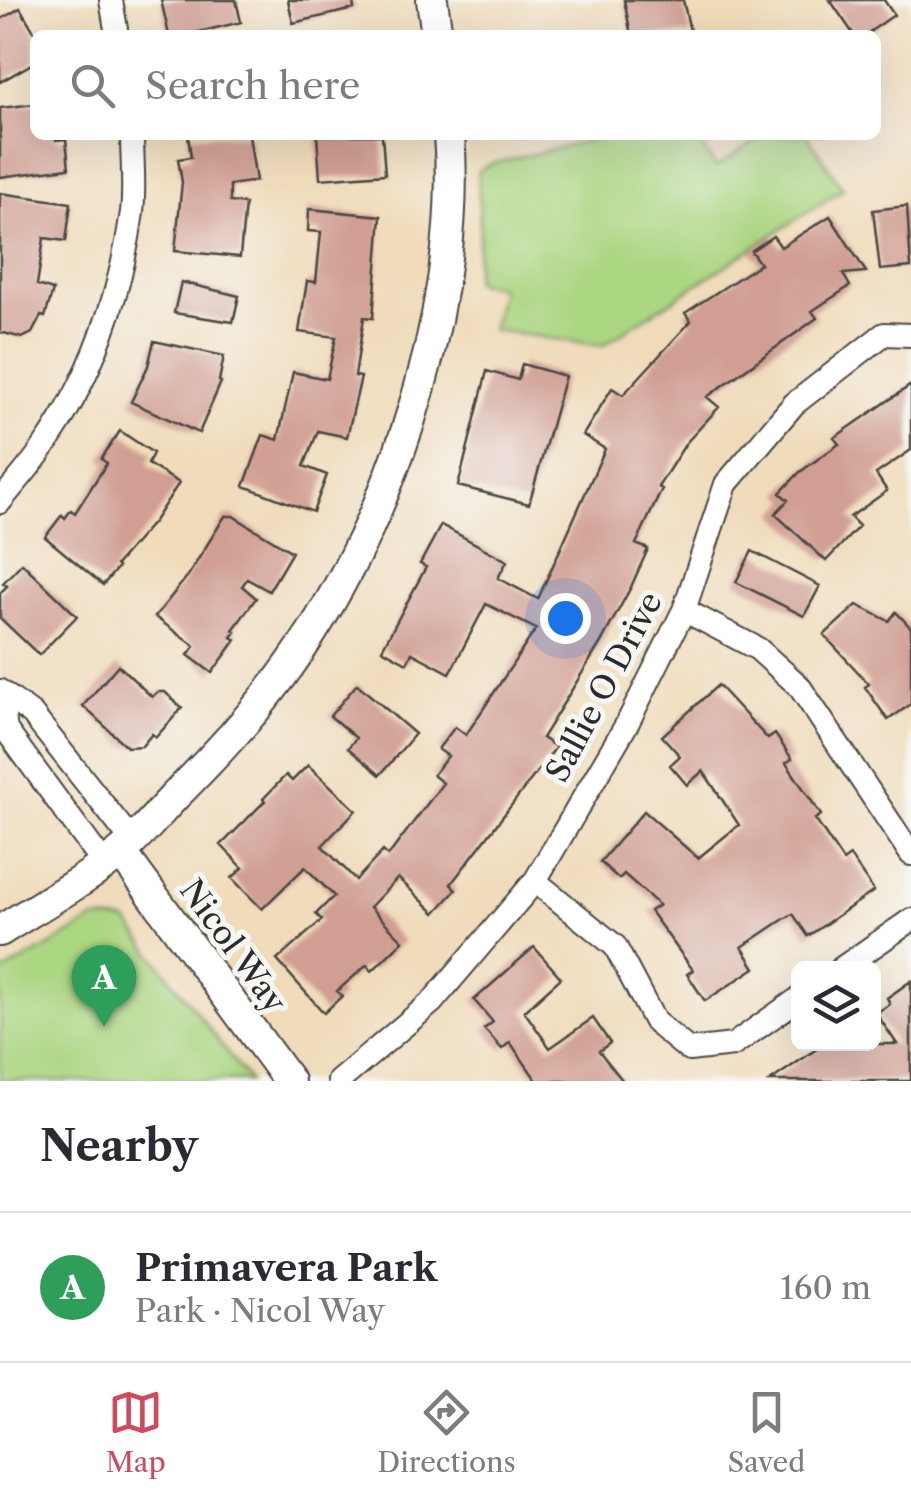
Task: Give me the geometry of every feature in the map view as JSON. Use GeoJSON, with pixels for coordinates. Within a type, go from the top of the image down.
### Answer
{"type":"FeatureCollection","features":[{"type":"Feature","properties":{"kind":"street"},"geometry":{"type":"LineString","coordinates":[[111,0],[116,30]]}},
{"type":"Feature","properties":{"kind":"street"},"geometry":{"type":"LineString","coordinates":[[432,0],[436,30]]}},
{"type":"Feature","properties":{"kind":"street"},"geometry":{"type":"LineString","coordinates":[[0,502],[43,448],[68,407],[107,318],[132,208],[132,140]]}},
{"type":"Feature","properties":{"kind":"street"},"geometry":{"type":"LineString","coordinates":[[0,931],[119,852],[195,776],[272,688],[321,614],[365,536],[428,359],[439,307],[449,210],[449,140]]}},
{"type":"Feature","properties":{"kind":"street","name":"Sallie O Drive"},"geometry":{"type":"LineString","coordinates":[[339,1081],[432,1002],[535,881],[628,722],[684,610],[726,484],[794,404],[884,334],[911,335]]}},
{"type":"Feature","properties":{"kind":"street"},"geometry":{"type":"LineString","coordinates":[[684,610],[758,649],[799,686],[911,854]]}},
{"type":"Feature","properties":{"kind":"street","name":"Nicol Way"},"geometry":{"type":"LineString","coordinates":[[119,852],[6,730],[0,691],[32,714],[119,852],[289,1081]]}},
{"type":"Feature","properties":{"kind":"street"},"geometry":{"type":"LineString","coordinates":[[535,881],[615,946],[655,1022],[689,1050],[732,1045],[791,1004]]}},
{"type":"Feature","properties":{"kind":"street"},"geometry":{"type":"LineString","coordinates":[[852,961],[911,920]]}},
{"type":"Feature","properties":{"kind":"green space"},"geometry":{"type":"Polygon","coordinates":[[[697,140],[716,167],[757,140],[810,140],[843,189],[602,346],[492,330],[501,287],[474,282],[480,232],[478,171],[490,164],[589,141],[697,140]]]}},
{"type":"Feature","properties":{"kind":"green space"},"geometry":{"type":"Polygon","coordinates":[[[96,919],[127,921],[249,1081],[0,1081],[0,974],[96,919]]]}},
{"type":"Feature","properties":{"kind":"building"},"geometry":{"type":"Polygon","coordinates":[[[161,0],[236,0],[241,22],[207,30],[168,30],[161,0]]]}},
{"type":"Feature","properties":{"kind":"building"},"geometry":{"type":"Polygon","coordinates":[[[288,0],[353,0],[354,9],[293,23],[288,0]]]}},
{"type":"Feature","properties":{"kind":"building"},"geometry":{"type":"Polygon","coordinates":[[[624,0],[683,0],[690,30],[630,30],[624,0]]]}},
{"type":"Feature","properties":{"kind":"building"},"geometry":{"type":"Polygon","coordinates":[[[830,0],[884,0],[894,15],[872,30],[851,30],[830,0]]]}},
{"type":"Feature","properties":{"kind":"building"},"geometry":{"type":"Polygon","coordinates":[[[20,8],[33,30],[30,30],[30,65],[0,82],[0,20],[20,8]]]}},
{"type":"Feature","properties":{"kind":"building"},"geometry":{"type":"Polygon","coordinates":[[[30,105],[30,140],[66,140],[69,168],[0,177],[0,108],[30,105]]]}},
{"type":"Feature","properties":{"kind":"building"},"geometry":{"type":"Polygon","coordinates":[[[189,140],[250,140],[256,181],[230,185],[230,202],[245,204],[240,257],[175,251],[182,182],[178,159],[191,157],[189,140]]]}},
{"type":"Feature","properties":{"kind":"building"},"geometry":{"type":"Polygon","coordinates":[[[317,140],[382,140],[385,174],[320,179],[317,140]]]}},
{"type":"Feature","properties":{"kind":"building"},"geometry":{"type":"Polygon","coordinates":[[[0,193],[71,203],[66,241],[44,238],[37,285],[53,290],[45,317],[41,316],[32,333],[22,338],[0,332],[0,193]]]}},
{"type":"Feature","properties":{"kind":"building"},"geometry":{"type":"Polygon","coordinates":[[[907,206],[911,267],[880,270],[873,210],[907,206]]]}},
{"type":"Feature","properties":{"kind":"building"},"geometry":{"type":"Polygon","coordinates":[[[309,209],[381,216],[373,318],[364,317],[355,376],[361,377],[347,437],[318,431],[304,466],[327,475],[313,512],[244,486],[263,435],[278,440],[293,372],[327,379],[336,337],[299,332],[307,281],[316,282],[321,232],[308,231],[309,209]]]}},
{"type":"Feature","properties":{"kind":"building"},"geometry":{"type":"Polygon","coordinates":[[[830,216],[866,272],[843,274],[850,286],[812,311],[817,318],[707,397],[719,407],[686,443],[658,487],[662,489],[636,544],[648,549],[631,587],[542,738],[556,747],[451,884],[456,890],[435,913],[398,878],[370,907],[403,941],[372,971],[367,965],[337,991],[342,996],[324,1013],[277,960],[322,920],[316,914],[334,896],[305,867],[262,909],[232,878],[243,868],[221,845],[286,775],[292,781],[308,765],[356,810],[322,846],[356,880],[383,851],[388,856],[443,783],[433,775],[448,756],[438,749],[455,727],[466,735],[536,629],[486,604],[450,673],[412,653],[407,663],[382,649],[426,567],[420,564],[441,525],[507,561],[498,578],[538,599],[605,449],[583,435],[612,388],[623,395],[691,321],[685,313],[760,264],[751,251],[773,236],[781,247],[830,216]]]}},
{"type":"Feature","properties":{"kind":"building"},"geometry":{"type":"Polygon","coordinates":[[[181,282],[239,296],[233,322],[174,313],[181,282]]]}},
{"type":"Feature","properties":{"kind":"building"},"geometry":{"type":"Polygon","coordinates":[[[154,341],[224,356],[221,382],[199,433],[131,402],[148,366],[154,341]]]}},
{"type":"Feature","properties":{"kind":"building"},"geometry":{"type":"Polygon","coordinates":[[[522,364],[565,376],[529,504],[458,486],[487,371],[518,380],[522,364]]]}},
{"type":"Feature","properties":{"kind":"building"},"geometry":{"type":"Polygon","coordinates":[[[911,385],[911,450],[876,474],[887,491],[850,517],[859,526],[826,561],[775,514],[788,500],[780,493],[800,472],[839,444],[834,438],[911,385]]]}},
{"type":"Feature","properties":{"kind":"building"},"geometry":{"type":"Polygon","coordinates":[[[120,431],[153,453],[148,464],[179,483],[103,585],[45,537],[62,515],[65,518],[71,510],[75,513],[107,463],[101,459],[120,431]]]}},
{"type":"Feature","properties":{"kind":"building"},"geometry":{"type":"Polygon","coordinates":[[[225,516],[233,516],[292,552],[269,591],[247,579],[242,586],[256,598],[233,630],[236,640],[212,673],[188,655],[195,646],[155,617],[189,574],[225,516]]]}},
{"type":"Feature","properties":{"kind":"building"},"geometry":{"type":"Polygon","coordinates":[[[752,551],[820,586],[804,616],[736,582],[752,551]]]}},
{"type":"Feature","properties":{"kind":"building"},"geometry":{"type":"Polygon","coordinates":[[[22,563],[77,616],[39,655],[0,618],[0,593],[7,586],[3,583],[22,563]]]}},
{"type":"Feature","properties":{"kind":"building"},"geometry":{"type":"Polygon","coordinates":[[[857,605],[889,621],[896,612],[911,628],[911,704],[888,720],[865,687],[869,684],[824,635],[857,605]]]}},
{"type":"Feature","properties":{"kind":"building"},"geometry":{"type":"Polygon","coordinates":[[[118,665],[152,697],[165,692],[182,708],[156,737],[152,734],[142,746],[127,747],[83,706],[118,665]]]}},
{"type":"Feature","properties":{"kind":"building"},"geometry":{"type":"Polygon","coordinates":[[[357,684],[415,734],[380,775],[348,748],[356,738],[330,716],[357,684]]]}},
{"type":"Feature","properties":{"kind":"building"},"geometry":{"type":"Polygon","coordinates":[[[718,685],[768,739],[775,734],[792,759],[786,763],[821,815],[815,819],[843,861],[850,856],[874,891],[808,936],[793,914],[784,919],[742,947],[755,968],[705,1001],[687,974],[693,970],[650,911],[659,905],[624,874],[619,879],[600,862],[644,811],[698,858],[739,825],[703,771],[687,785],[670,765],[680,756],[662,736],[718,685]]]}},
{"type":"Feature","properties":{"kind":"building"},"geometry":{"type":"Polygon","coordinates":[[[534,947],[561,978],[524,1011],[550,1048],[593,1018],[610,1043],[599,1051],[623,1081],[537,1081],[510,1042],[502,1049],[484,1029],[493,1022],[474,1000],[534,947]]]}},
{"type":"Feature","properties":{"kind":"building"},"geometry":{"type":"Polygon","coordinates":[[[911,981],[911,1081],[770,1081],[814,1051],[881,1051],[881,1044],[897,1044],[881,1020],[881,1010],[890,1004],[887,998],[911,981]]]}},
{"type":"Feature","properties":{"kind":"place","name":"Primavera Park"},"geometry":{"type":"Point","coordinates":[104,1027]}}]}
